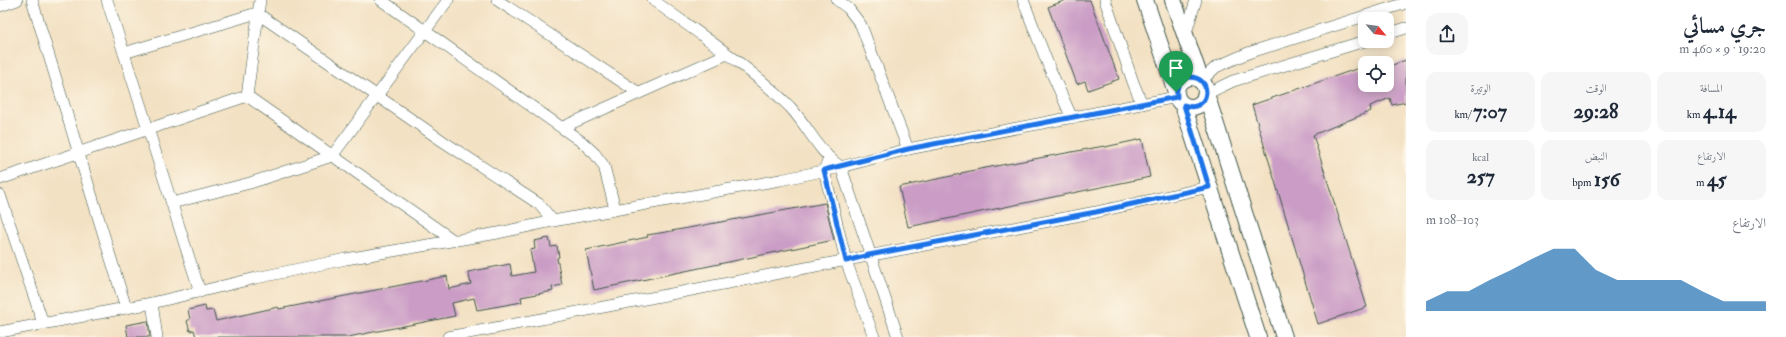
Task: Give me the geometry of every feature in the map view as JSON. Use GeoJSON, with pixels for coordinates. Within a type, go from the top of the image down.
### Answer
{"type":"FeatureCollection","features":[{"type":"Feature","properties":{"kind":"main road"},"geometry":{"type":"LineString","coordinates":[[1145,0],[1229,243],[1258,337]]}},
{"type":"Feature","properties":{"kind":"main road"},"geometry":{"type":"LineString","coordinates":[[1172,0],[1204,87],[1284,337]]}},
{"type":"Feature","properties":{"kind":"main road"},"geometry":{"type":"LineString","coordinates":[[1192,77],[1204,87],[1204,98],[1198,105],[1188,106],[1179,98],[1177,87],[1182,80],[1192,77]]}},
{"type":"Feature","properties":{"kind":"street"},"geometry":{"type":"LineString","coordinates":[[0,6],[17,0]]}},
{"type":"Feature","properties":{"kind":"street"},"geometry":{"type":"LineString","coordinates":[[32,0],[126,308]]}},
{"type":"Feature","properties":{"kind":"street"},"geometry":{"type":"LineString","coordinates":[[107,0],[200,292]]}},
{"type":"Feature","properties":{"kind":"street"},"geometry":{"type":"LineString","coordinates":[[247,96],[257,13],[260,0]]}},
{"type":"Feature","properties":{"kind":"street"},"geometry":{"type":"LineString","coordinates":[[381,0],[563,127],[582,142],[595,154],[604,166],[615,209]]}},
{"type":"Feature","properties":{"kind":"street"},"geometry":{"type":"LineString","coordinates":[[172,203],[250,183],[332,156],[448,0]]}},
{"type":"Feature","properties":{"kind":"street"},"geometry":{"type":"LineString","coordinates":[[496,0],[639,93]]}},
{"type":"Feature","properties":{"kind":"street"},"geometry":{"type":"LineString","coordinates":[[653,0],[727,54],[790,108],[828,159],[841,167],[869,255],[898,337]]}},
{"type":"Feature","properties":{"kind":"street"},"geometry":{"type":"LineString","coordinates":[[837,0],[848,8],[861,25],[908,149]]}},
{"type":"Feature","properties":{"kind":"street"},"geometry":{"type":"LineString","coordinates":[[1024,0],[1049,67],[1072,118]]}},
{"type":"Feature","properties":{"kind":"street"},"geometry":{"type":"LineString","coordinates":[[1105,0],[1142,104]]}},
{"type":"Feature","properties":{"kind":"street"},"geometry":{"type":"LineString","coordinates":[[1185,36],[1196,0]]}},
{"type":"Feature","properties":{"kind":"street"},"geometry":{"type":"LineString","coordinates":[[1204,87],[1216,67],[1248,53],[1406,3]]}},
{"type":"Feature","properties":{"kind":"street"},"geometry":{"type":"LineString","coordinates":[[124,53],[257,13]]}},
{"type":"Feature","properties":{"kind":"street"},"geometry":{"type":"LineString","coordinates":[[257,13],[444,142],[539,204],[553,220]]}},
{"type":"Feature","properties":{"kind":"street"},"geometry":{"type":"LineString","coordinates":[[1394,32],[1406,28]]}},
{"type":"Feature","properties":{"kind":"street"},"geometry":{"type":"LineString","coordinates":[[1204,87],[1233,81],[1358,43]]}},
{"type":"Feature","properties":{"kind":"street"},"geometry":{"type":"LineString","coordinates":[[563,127],[727,54]]}},
{"type":"Feature","properties":{"kind":"street"},"geometry":{"type":"LineString","coordinates":[[0,179],[247,96]]}},
{"type":"Feature","properties":{"kind":"street"},"geometry":{"type":"LineString","coordinates":[[247,96],[452,240]]}},
{"type":"Feature","properties":{"kind":"street"},"geometry":{"type":"LineString","coordinates":[[0,332],[152,303],[331,262],[498,233],[553,220],[841,167],[908,149],[1179,98]]}},
{"type":"Feature","properties":{"kind":"street"},"geometry":{"type":"LineString","coordinates":[[828,159],[824,170],[846,261],[874,337]]}},
{"type":"Feature","properties":{"kind":"street"},"geometry":{"type":"LineString","coordinates":[[448,337],[1096,212],[1209,187]]}},
{"type":"Feature","properties":{"kind":"street"},"geometry":{"type":"LineString","coordinates":[[0,196],[43,323]]}},
{"type":"Feature","properties":{"kind":"street"},"geometry":{"type":"LineString","coordinates":[[152,303],[157,337]]}},
{"type":"Feature","properties":{"kind":"building"},"geometry":{"type":"Polygon","coordinates":[[[1066,0],[1090,0],[1119,79],[1088,90],[1085,81],[1077,84],[1048,7],[1066,0]]]}},
{"type":"Feature","properties":{"kind":"building"},"geometry":{"type":"Polygon","coordinates":[[[1406,60],[1406,102],[1392,105],[1390,98],[1370,106],[1371,111],[1313,135],[1367,307],[1318,324],[1252,105],[1358,68],[1358,92],[1394,92],[1394,64],[1406,60]]]}},
{"type":"Feature","properties":{"kind":"building"},"geometry":{"type":"Polygon","coordinates":[[[1142,139],[1150,177],[908,227],[899,187],[980,169],[1142,139]]]}},
{"type":"Feature","properties":{"kind":"building"},"geometry":{"type":"Polygon","coordinates":[[[825,203],[834,240],[594,290],[586,250],[648,237],[647,235],[825,203]]]}},
{"type":"Feature","properties":{"kind":"building"},"geometry":{"type":"Polygon","coordinates":[[[549,238],[551,247],[557,246],[559,257],[557,258],[562,285],[552,287],[553,291],[521,297],[522,302],[477,310],[474,298],[452,303],[455,316],[348,337],[196,337],[194,330],[190,331],[187,321],[190,319],[188,310],[205,306],[206,311],[213,310],[216,321],[278,307],[279,309],[447,276],[449,289],[471,284],[468,272],[510,264],[512,276],[534,272],[530,250],[535,249],[534,241],[549,238]]]}},
{"type":"Feature","properties":{"kind":"building"},"geometry":{"type":"Polygon","coordinates":[[[148,321],[150,337],[128,337],[126,325],[148,321]]]}},
{"type":"Feature","properties":{"kind":"route"},"geometry":{"type":"LineString","coordinates":[[1187,77],[1201,80],[1206,89],[1206,94],[1202,102],[1198,105],[1193,107],[1184,105],[1209,187],[1096,212],[869,255],[846,261],[824,170],[841,167],[908,149],[1177,97],[1176,92],[1179,83],[1187,77]]}}]}
